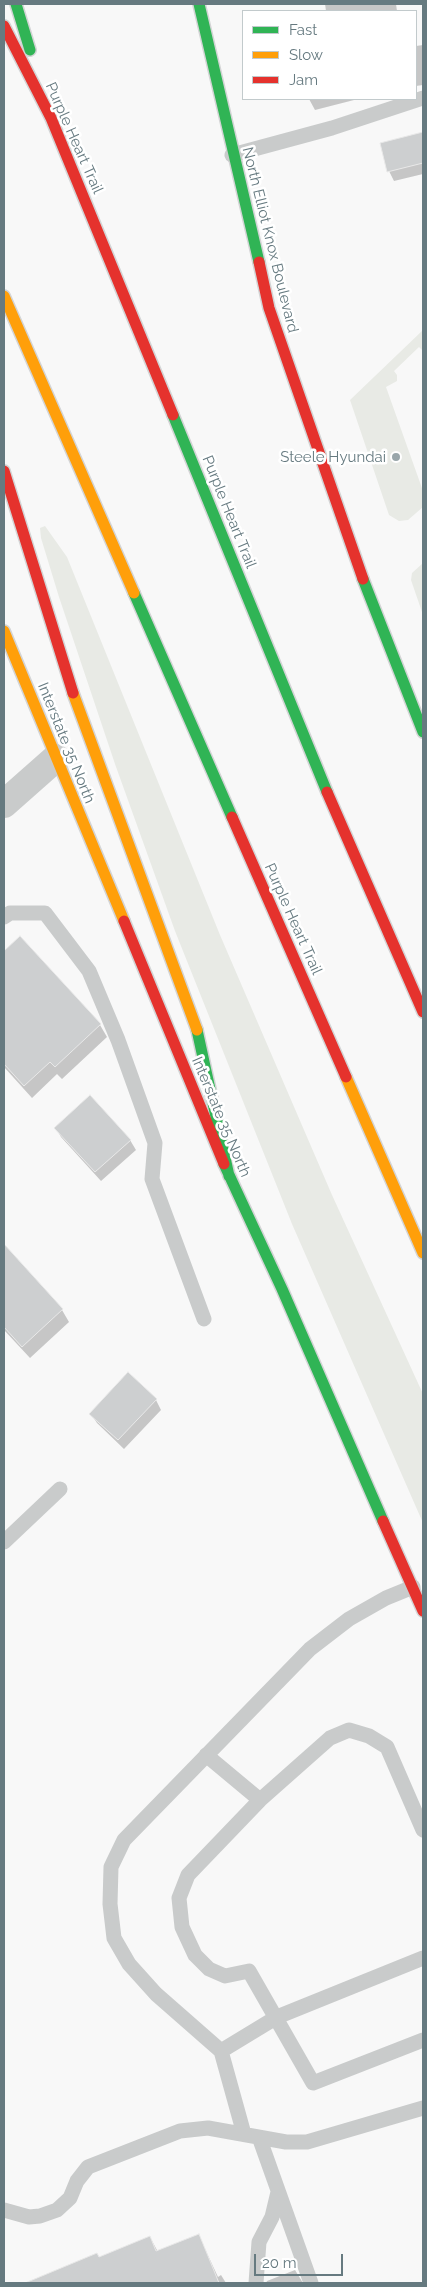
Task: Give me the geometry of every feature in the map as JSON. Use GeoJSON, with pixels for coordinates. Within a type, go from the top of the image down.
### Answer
{"type":"FeatureCollection","features":[{"type":"Feature","properties":{"kind":"main road"},"geometry":{"type":"LineString","coordinates":[[16,4],[51,118]]}},
{"type":"Feature","properties":{"kind":"main road","name":"North Elliot Knox Boulevard"},"geometry":{"type":"LineString","coordinates":[[199,4],[232,155],[269,308],[353,554],[423,732]]}},
{"type":"Feature","properties":{"kind":"main road","name":"Purple Heart Trail"},"geometry":{"type":"LineString","coordinates":[[4,26],[51,118],[324,785],[423,1012]]}},
{"type":"Feature","properties":{"kind":"main road","name":"Purple Heart Trail"},"geometry":{"type":"LineString","coordinates":[[4,296],[423,1253]]}},
{"type":"Feature","properties":{"kind":"main road"},"geometry":{"type":"LineString","coordinates":[[4,471],[70,684],[199,1036],[229,1176]]}},
{"type":"Feature","properties":{"kind":"main road","name":"Interstate 35 North"},"geometry":{"type":"LineString","coordinates":[[4,631],[229,1176],[282,1289],[423,1611]]}},
{"type":"Feature","properties":{"kind":"main road"},"geometry":{"type":"LineString","coordinates":[[324,785],[396,921]]}},
{"type":"Feature","properties":{"kind":"street"},"geometry":{"type":"LineString","coordinates":[[4,804],[56,758]]}},
{"type":"Feature","properties":{"kind":"lane"},"geometry":{"type":"LineString","coordinates":[[232,155],[332,128],[417,100]]}},
{"type":"Feature","properties":{"kind":"lane"},"geometry":{"type":"LineString","coordinates":[[4,917],[10,912],[45,913],[89,971],[118,1040],[155,1143],[152,1179],[204,1319]]}},
{"type":"Feature","properties":{"kind":"lane"},"geometry":{"type":"LineString","coordinates":[[4,1542],[60,1489]]}},
{"type":"Feature","properties":{"kind":"lane"},"geometry":{"type":"LineString","coordinates":[[244,2134],[221,2051],[156,1994],[129,1964],[114,1938],[110,1904],[112,1867],[124,1840],[310,1649],[349,1619],[386,1598],[413,1587]]}},
{"type":"Feature","properties":{"kind":"lane"},"geometry":{"type":"LineString","coordinates":[[423,1830],[387,1747],[369,1736],[349,1730],[330,1738],[260,1800],[188,1875],[179,1898],[182,1927],[195,1954],[208,1969],[225,1976],[249,1971],[313,2083],[423,2040]]}},
{"type":"Feature","properties":{"kind":"lane"},"geometry":{"type":"LineString","coordinates":[[206,1755],[260,1800]]}},
{"type":"Feature","properties":{"kind":"lane"},"geometry":{"type":"LineString","coordinates":[[221,2051],[276,2017],[423,1958]]}},
{"type":"Feature","properties":{"kind":"lane"},"geometry":{"type":"LineString","coordinates":[[4,2210],[29,2217],[40,2216],[57,2210],[70,2198],[76,2181],[88,2167],[180,2131],[208,2128],[286,2142],[317,2141],[423,2108]]}},
{"type":"Feature","properties":{"kind":"lane"},"geometry":{"type":"LineString","coordinates":[[259,2137],[310,2283]]}},
{"type":"Feature","properties":{"kind":"lane"},"geometry":{"type":"LineString","coordinates":[[256,2283],[259,2242],[272,2217],[278,2192]]}},
{"type":"Feature","properties":{"kind":"shaded area"},"geometry":{"type":"Polygon","coordinates":[[[423,330],[423,351],[419,347],[394,371],[397,375],[397,381],[386,387],[423,491],[423,507],[408,520],[399,521],[389,515],[350,400],[423,330]]]}},
{"type":"Feature","properties":{"kind":"shaded area"},"geometry":{"type":"Polygon","coordinates":[[[45,526],[67,557],[220,935],[332,1195],[423,1394],[423,1523],[292,1224],[175,931],[115,764],[59,597],[41,538],[40,528],[45,526]]]}},
{"type":"Feature","properties":{"kind":"shaded area"},"geometry":{"type":"Polygon","coordinates":[[[423,563],[423,615],[411,580],[412,573],[423,563]]]}},
{"type":"Feature","properties":{"kind":"building"},"geometry":{"type":"Polygon","coordinates":[[[423,132],[423,163],[387,172],[380,143],[423,132]]]}},
{"type":"Feature","properties":{"kind":"building"},"geometry":{"type":"Polygon","coordinates":[[[20,936],[101,1024],[55,1067],[50,1062],[24,1086],[4,1064],[4,951],[20,936]]]}},
{"type":"Feature","properties":{"kind":"building"},"geometry":{"type":"Polygon","coordinates":[[[90,1095],[131,1140],[95,1172],[54,1128],[90,1095]]]}},
{"type":"Feature","properties":{"kind":"building"},"geometry":{"type":"Polygon","coordinates":[[[4,1244],[63,1309],[22,1347],[4,1327],[4,1244]]]}},
{"type":"Feature","properties":{"kind":"building"},"geometry":{"type":"Polygon","coordinates":[[[128,1372],[157,1399],[118,1440],[89,1414],[128,1372]]]}},
{"type":"Feature","properties":{"kind":"building"},"geometry":{"type":"Polygon","coordinates":[[[199,2234],[219,2283],[25,2283],[97,2253],[99,2257],[150,2236],[156,2251],[199,2234]]]}},
{"type":"Feature","properties":{"kind":"traffic: fast"},"geometry":{"type":"LineString","coordinates":[[16,4],[30,50]]}},
{"type":"Feature","properties":{"kind":"traffic: fast"},"geometry":{"type":"LineString","coordinates":[[199,4],[259,262]]}},
{"type":"Feature","properties":{"kind":"traffic: fast"},"geometry":{"type":"LineString","coordinates":[[173,415],[327,792]]}},
{"type":"Feature","properties":{"kind":"traffic: fast"},"geometry":{"type":"LineString","coordinates":[[363,579],[423,732]]}},
{"type":"Feature","properties":{"kind":"traffic: fast"},"geometry":{"type":"LineString","coordinates":[[134,593],[232,817]]}},
{"type":"Feature","properties":{"kind":"traffic: fast"},"geometry":{"type":"LineString","coordinates":[[197,1030],[229,1176]]}},
{"type":"Feature","properties":{"kind":"traffic: fast"},"geometry":{"type":"LineString","coordinates":[[224,1164],[282,1289],[383,1521]]}},
{"type":"Feature","properties":{"kind":"traffic: slow"},"geometry":{"type":"LineString","coordinates":[[4,296],[134,593]]}},
{"type":"Feature","properties":{"kind":"traffic: slow"},"geometry":{"type":"LineString","coordinates":[[4,631],[124,921]]}},
{"type":"Feature","properties":{"kind":"traffic: slow"},"geometry":{"type":"LineString","coordinates":[[73,693],[197,1030]]}},
{"type":"Feature","properties":{"kind":"traffic: slow"},"geometry":{"type":"LineString","coordinates":[[346,1077],[423,1253]]}},
{"type":"Feature","properties":{"kind":"traffic: jam"},"geometry":{"type":"LineString","coordinates":[[4,26],[51,118],[173,415]]}},
{"type":"Feature","properties":{"kind":"traffic: jam"},"geometry":{"type":"LineString","coordinates":[[259,262],[269,308],[363,579]]}},
{"type":"Feature","properties":{"kind":"traffic: jam"},"geometry":{"type":"LineString","coordinates":[[4,471],[73,693]]}},
{"type":"Feature","properties":{"kind":"traffic: jam"},"geometry":{"type":"LineString","coordinates":[[327,792],[423,1012]]}},
{"type":"Feature","properties":{"kind":"traffic: jam"},"geometry":{"type":"LineString","coordinates":[[232,817],[346,1077]]}},
{"type":"Feature","properties":{"kind":"traffic: jam"},"geometry":{"type":"LineString","coordinates":[[124,921],[224,1164]]}},
{"type":"Feature","properties":{"kind":"traffic: jam"},"geometry":{"type":"LineString","coordinates":[[383,1521],[423,1611]]}},
{"type":"Feature","properties":{"kind":"place","name":"Steele Hyundai"},"geometry":{"type":"Point","coordinates":[396,457]}}]}
